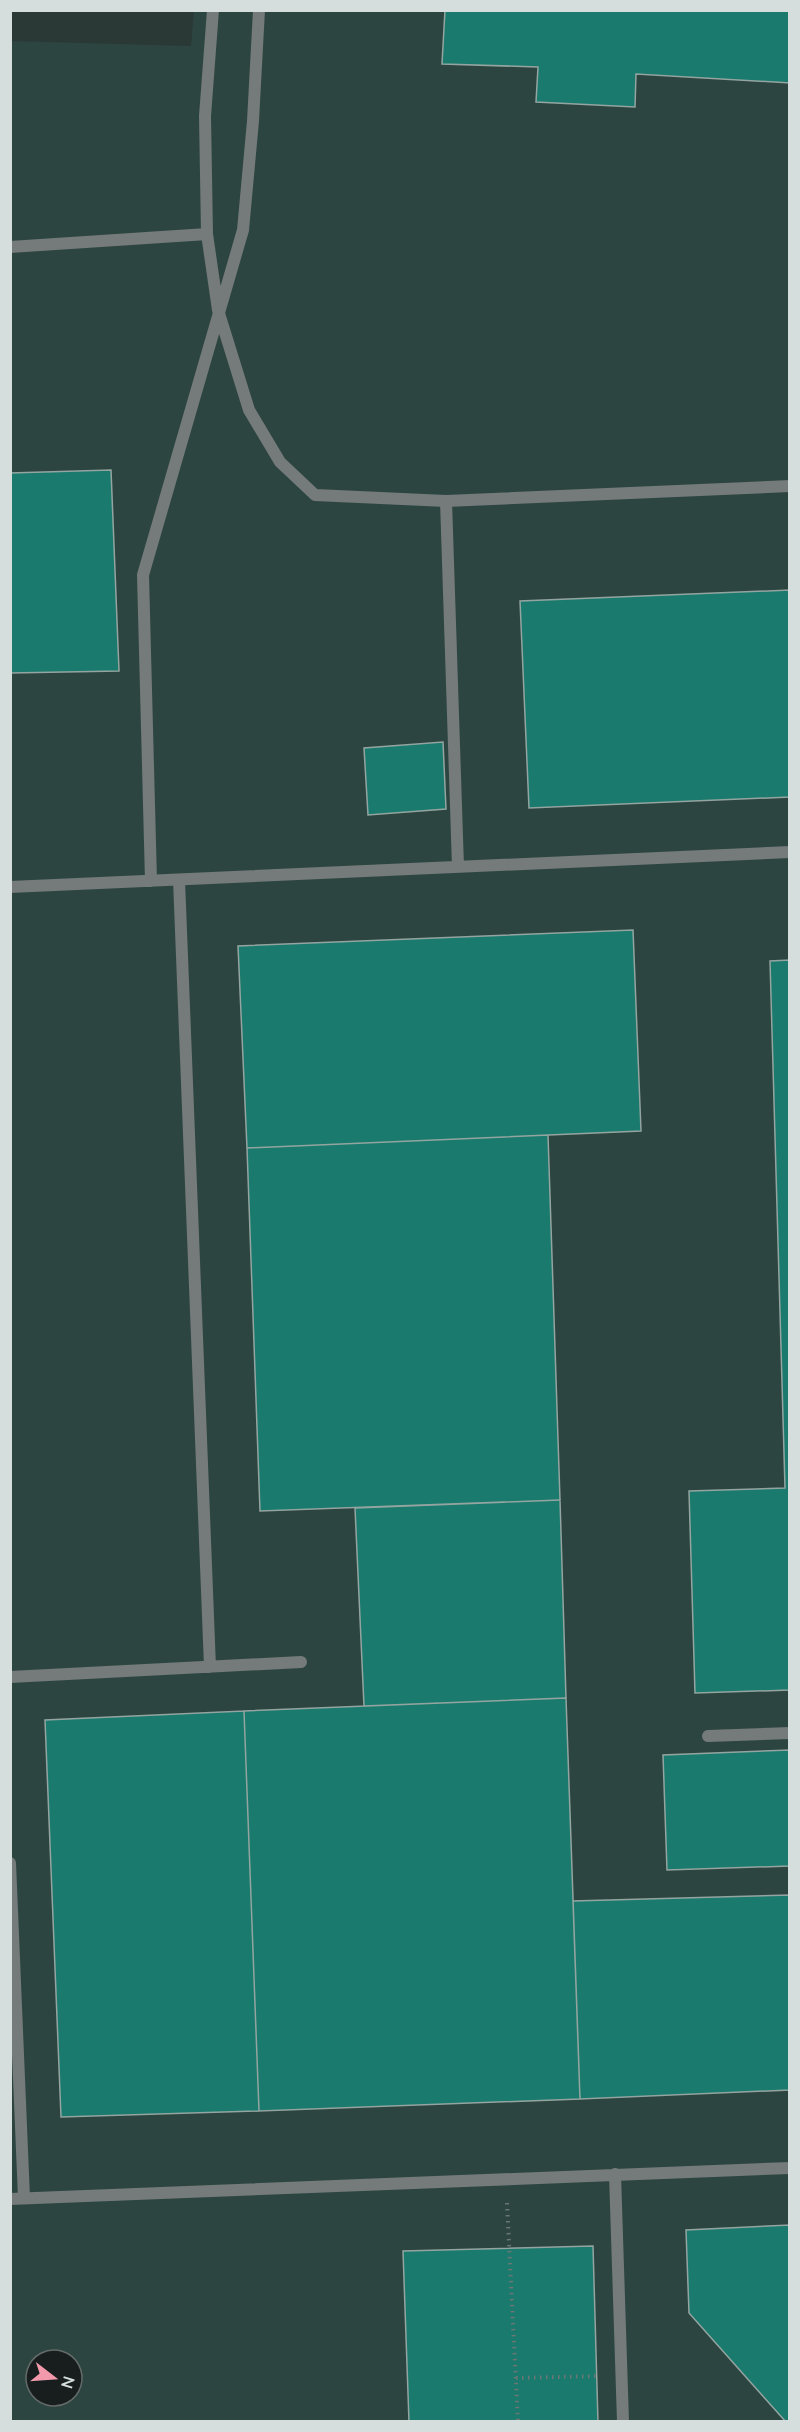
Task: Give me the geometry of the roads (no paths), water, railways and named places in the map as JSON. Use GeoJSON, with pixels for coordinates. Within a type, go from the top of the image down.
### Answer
{"type":"FeatureCollection","features":[{"type":"Feature","properties":{"kind":"lane"},"geometry":{"type":"LineString","coordinates":[[213,10],[205,116],[207,234],[218,310],[249,410],[280,462],[315,495],[446,501],[789,486]]}},
{"type":"Feature","properties":{"kind":"lane"},"geometry":{"type":"LineString","coordinates":[[151,881],[143,575],[243,230],[253,122],[259,10]]}},
{"type":"Feature","properties":{"kind":"lane"},"geometry":{"type":"LineString","coordinates":[[10,247],[207,234]]}},
{"type":"Feature","properties":{"kind":"lane"},"geometry":{"type":"LineString","coordinates":[[446,501],[458,867]]}},
{"type":"Feature","properties":{"kind":"lane"},"geometry":{"type":"LineString","coordinates":[[10,887],[789,852]]}},
{"type":"Feature","properties":{"kind":"lane"},"geometry":{"type":"LineString","coordinates":[[179,880],[210,1667]]}},
{"type":"Feature","properties":{"kind":"lane"},"geometry":{"type":"LineString","coordinates":[[10,1677],[301,1662]]}},
{"type":"Feature","properties":{"kind":"lane"},"geometry":{"type":"LineString","coordinates":[[708,1736],[789,1733]]}},
{"type":"Feature","properties":{"kind":"lane"},"geometry":{"type":"LineString","coordinates":[[10,1863],[24,2198]]}},
{"type":"Feature","properties":{"kind":"lane"},"geometry":{"type":"LineString","coordinates":[[10,2199],[789,2168]]}},
{"type":"Feature","properties":{"kind":"lane"},"geometry":{"type":"LineString","coordinates":[[615,2174],[623,2421]]}}]}
